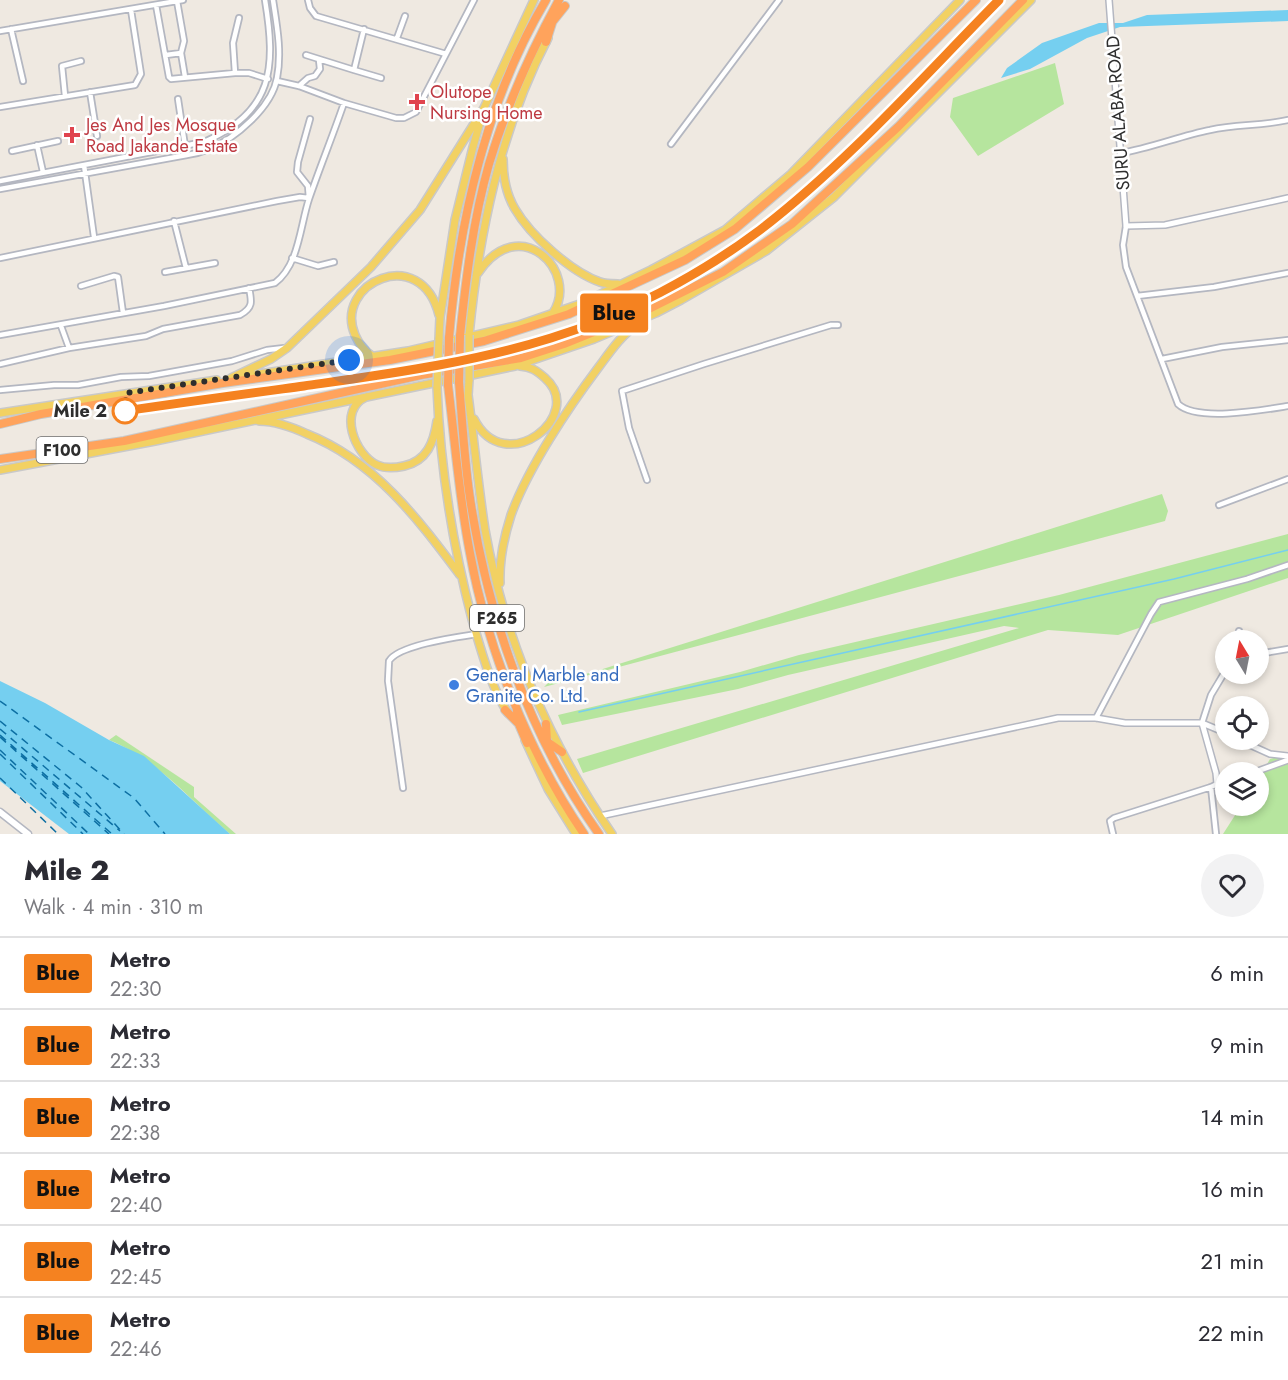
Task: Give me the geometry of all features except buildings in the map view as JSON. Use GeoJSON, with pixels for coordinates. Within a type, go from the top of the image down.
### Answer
{"type":"FeatureCollection","features":[{"type":"Feature","properties":{"kind":"highway","name":"F265"},"geometry":{"type":"LineString","coordinates":[[546,0],[515,62],[489,126],[476,167],[457,267],[449,338],[448,385],[461,503],[470,555],[489,632],[500,666],[531,742],[584,834]]}},
{"type":"Feature","properties":{"kind":"highway","name":"F100"},"geometry":{"type":"LineString","coordinates":[[0,424],[41,414],[189,389],[390,360],[484,341],[569,314],[685,260],[735,229],[808,167],[976,0]]}},
{"type":"Feature","properties":{"kind":"highway","name":"F100"},"geometry":{"type":"LineString","coordinates":[[0,459],[124,441],[421,375],[521,358],[582,337],[643,312],[723,272],[792,224],[898,127],[1023,0]]}},
{"type":"Feature","properties":{"kind":"highway","name":"F265"},"geometry":{"type":"LineString","coordinates":[[542,735],[513,670],[491,598],[477,539],[468,490],[459,382],[460,336],[468,269],[489,165],[511,100],[563,2]]}},
{"type":"Feature","properties":{"kind":"highway"},"geometry":{"type":"LineString","coordinates":[[542,40],[563,2]]}},
{"type":"Feature","properties":{"kind":"highway"},"geometry":{"type":"LineString","coordinates":[[516,704],[518,722]]}},
{"type":"Feature","properties":{"kind":"highway"},"geometry":{"type":"LineString","coordinates":[[505,710],[518,722],[531,742],[542,735],[546,724]]}},
{"type":"Feature","properties":{"kind":"highway"},"geometry":{"type":"LineString","coordinates":[[542,735],[562,753]]}},
{"type":"Feature","properties":{"kind":"highway"},"geometry":{"type":"LineString","coordinates":[[542,735],[551,755],[599,834]]}},
{"type":"Feature","properties":{"kind":"main road"},"geometry":{"type":"LineString","coordinates":[[231,378],[260,365],[286,348],[371,267],[420,210],[484,108],[534,0]]}},
{"type":"Feature","properties":{"kind":"main road"},"geometry":{"type":"LineString","coordinates":[[0,413],[408,351],[519,325],[580,304],[651,270],[725,230],[791,174],[960,0]]}},
{"type":"Feature","properties":{"kind":"main road"},"geometry":{"type":"LineString","coordinates":[[502,597],[500,569],[504,543],[512,514],[529,476],[566,415],[622,337],[656,313],[766,251],[834,197],[1031,0]]}},
{"type":"Feature","properties":{"kind":"main road"},"geometry":{"type":"LineString","coordinates":[[542,40],[503,148],[490,203],[469,335],[471,413],[486,531],[522,667],[546,724],[612,834]]}},
{"type":"Feature","properties":{"kind":"main road"},"geometry":{"type":"LineString","coordinates":[[484,108],[457,211],[440,318],[438,413],[449,518],[462,578],[490,674],[505,710],[531,742],[549,789],[576,834]]}},
{"type":"Feature","properties":{"kind":"main road"},"geometry":{"type":"LineString","coordinates":[[503,148],[507,193],[526,225],[575,268],[600,282],[621,284]]}},
{"type":"Feature","properties":{"kind":"main road"},"geometry":{"type":"LineString","coordinates":[[477,275],[486,261],[503,249],[514,246],[536,250],[550,262],[558,282],[559,295],[553,314]]}},
{"type":"Feature","properties":{"kind":"main road"},"geometry":{"type":"LineString","coordinates":[[372,356],[364,351],[353,331],[353,307],[359,295],[380,279],[405,276],[414,279],[432,294],[440,318]]}},
{"type":"Feature","properties":{"kind":"main road"},"geometry":{"type":"LineString","coordinates":[[0,470],[155,441],[515,366],[594,339],[656,313]]}},
{"type":"Feature","properties":{"kind":"main road"},"geometry":{"type":"LineString","coordinates":[[471,413],[482,432],[503,443],[528,442],[541,433],[556,411],[556,398],[551,383],[535,369],[515,366]]}},
{"type":"Feature","properties":{"kind":"main road"},"geometry":{"type":"LineString","coordinates":[[372,394],[362,399],[354,408],[351,423],[357,445],[364,455],[376,465],[392,468],[413,464],[422,458],[429,451],[434,438],[438,413]]}},
{"type":"Feature","properties":{"kind":"main road"},"geometry":{"type":"LineString","coordinates":[[244,421],[281,423],[318,438],[347,455],[381,480],[418,519],[462,578]]}},
{"type":"Feature","properties":{"kind":"main road"},"geometry":{"type":"LineString","coordinates":[[0,812],[28,834]]}},
{"type":"Feature","properties":{"kind":"street"},"geometry":{"type":"LineString","coordinates":[[0,180],[185,146],[219,136],[254,107],[264,90],[268,78],[271,40],[265,0]]}},
{"type":"Feature","properties":{"kind":"street"},"geometry":{"type":"LineString","coordinates":[[0,189],[187,155],[215,147],[244,127],[260,112],[277,81],[279,39],[273,0]]}},
{"type":"Feature","properties":{"kind":"street"},"geometry":{"type":"LineString","coordinates":[[308,0],[316,16],[446,54]]}},
{"type":"Feature","properties":{"kind":"street"},"geometry":{"type":"LineString","coordinates":[[277,81],[396,118],[410,116],[416,112],[474,0]]}},
{"type":"Feature","properties":{"kind":"street"},"geometry":{"type":"LineString","coordinates":[[671,144],[779,0]]}},
{"type":"Feature","properties":{"kind":"street","name":"SURU ALABA ROAD"},"geometry":{"type":"LineString","coordinates":[[1109,0],[1126,226]]}},
{"type":"Feature","properties":{"kind":"street"},"geometry":{"type":"LineString","coordinates":[[0,31],[180,1],[184,41],[181,52],[185,77]]}},
{"type":"Feature","properties":{"kind":"street"},"geometry":{"type":"LineString","coordinates":[[156,5],[169,77],[249,73],[268,78]]}},
{"type":"Feature","properties":{"kind":"street"},"geometry":{"type":"LineString","coordinates":[[0,107],[129,87],[137,82],[141,74],[131,10]]}},
{"type":"Feature","properties":{"kind":"street"},"geometry":{"type":"LineString","coordinates":[[397,38],[405,16]]}},
{"type":"Feature","properties":{"kind":"street"},"geometry":{"type":"LineString","coordinates":[[235,73],[233,43],[239,18]]}},
{"type":"Feature","properties":{"kind":"street"},"geometry":{"type":"LineString","coordinates":[[11,29],[23,81]]}},
{"type":"Feature","properties":{"kind":"street"},"geometry":{"type":"LineString","coordinates":[[354,70],[364,29]]}},
{"type":"Feature","properties":{"kind":"street"},"geometry":{"type":"LineString","coordinates":[[166,55],[181,52]]}},
{"type":"Feature","properties":{"kind":"street"},"geometry":{"type":"LineString","coordinates":[[306,55],[381,78]]}},
{"type":"Feature","properties":{"kind":"street"},"geometry":{"type":"LineString","coordinates":[[298,86],[308,78],[315,76],[320,69],[319,60]]}},
{"type":"Feature","properties":{"kind":"street"},"geometry":{"type":"LineString","coordinates":[[65,96],[62,66],[81,61]]}},
{"type":"Feature","properties":{"kind":"street"},"geometry":{"type":"LineString","coordinates":[[90,92],[96,136]]}},
{"type":"Feature","properties":{"kind":"street"},"geometry":{"type":"LineString","coordinates":[[178,99],[185,146]]}},
{"type":"Feature","properties":{"kind":"street"},"geometry":{"type":"LineString","coordinates":[[0,335],[60,326],[275,283],[286,272],[292,258],[309,198],[344,103]]}},
{"type":"Feature","properties":{"kind":"street"},"geometry":{"type":"LineString","coordinates":[[309,198],[308,186],[297,172],[310,119]]}},
{"type":"Feature","properties":{"kind":"street"},"geometry":{"type":"LineString","coordinates":[[1121,153],[1213,129],[1288,120]]}},
{"type":"Feature","properties":{"kind":"street"},"geometry":{"type":"LineString","coordinates":[[12,151],[58,141]]}},
{"type":"Feature","properties":{"kind":"street"},"geometry":{"type":"LineString","coordinates":[[37,145],[43,172]]}},
{"type":"Feature","properties":{"kind":"street"},"geometry":{"type":"LineString","coordinates":[[84,165],[94,237]]}},
{"type":"Feature","properties":{"kind":"street"},"geometry":{"type":"LineString","coordinates":[[0,258],[300,196],[309,198]]}},
{"type":"Feature","properties":{"kind":"street"},"geometry":{"type":"LineString","coordinates":[[1288,198],[1165,225],[1126,226],[1124,255],[1178,404],[1184,409],[1230,414],[1288,406]]}},
{"type":"Feature","properties":{"kind":"street"},"geometry":{"type":"LineString","coordinates":[[174,221],[186,268]]}},
{"type":"Feature","properties":{"kind":"street"},"geometry":{"type":"LineString","coordinates":[[292,258],[318,266],[334,262]]}},
{"type":"Feature","properties":{"kind":"street"},"geometry":{"type":"LineString","coordinates":[[165,272],[215,262]]}},
{"type":"Feature","properties":{"kind":"street"},"geometry":{"type":"LineString","coordinates":[[1137,296],[1214,287],[1288,273]]}},
{"type":"Feature","properties":{"kind":"street"},"geometry":{"type":"LineString","coordinates":[[81,286],[114,276],[118,277],[123,313]]}},
{"type":"Feature","properties":{"kind":"street"},"geometry":{"type":"LineString","coordinates":[[0,364],[69,348],[146,336],[163,329],[240,315],[249,310],[252,305],[249,288]]}},
{"type":"Feature","properties":{"kind":"street"},"geometry":{"type":"LineString","coordinates":[[647,480],[629,428],[622,391],[704,363],[831,325],[838,325]]}},
{"type":"Feature","properties":{"kind":"street"},"geometry":{"type":"LineString","coordinates":[[60,326],[69,348]]}},
{"type":"Feature","properties":{"kind":"street"},"geometry":{"type":"LineString","coordinates":[[1162,359],[1222,347],[1288,340]]}},
{"type":"Feature","properties":{"kind":"street"},"geometry":{"type":"LineString","coordinates":[[0,390],[54,384],[78,385],[121,377],[149,376],[232,361],[267,350],[286,348]]}},
{"type":"Feature","properties":{"kind":"street"},"geometry":{"type":"LineString","coordinates":[[1219,505],[1288,479]]}},
{"type":"Feature","properties":{"kind":"street"},"geometry":{"type":"LineString","coordinates":[[1096,718],[1159,603],[1247,579],[1288,565]]}},
{"type":"Feature","properties":{"kind":"street"},"geometry":{"type":"LineString","coordinates":[[403,788],[388,681],[389,661],[396,653],[422,645],[477,634]]}},
{"type":"Feature","properties":{"kind":"street"},"geometry":{"type":"LineString","coordinates":[[1269,652],[1288,649]]}},
{"type":"Feature","properties":{"kind":"street"},"geometry":{"type":"LineString","coordinates":[[1215,774],[1202,723],[1210,695],[1217,684]]}},
{"type":"Feature","properties":{"kind":"street"},"geometry":{"type":"LineString","coordinates":[[600,816],[1058,718],[1096,718],[1125,723],[1202,723],[1215,728]]}},
{"type":"Feature","properties":{"kind":"street"},"geometry":{"type":"LineString","coordinates":[[1261,750],[1288,758]]}},
{"type":"Feature","properties":{"kind":"street"},"geometry":{"type":"LineString","coordinates":[[1269,766],[1288,758]]}},
{"type":"Feature","properties":{"kind":"street"},"geometry":{"type":"LineString","coordinates":[[1113,834],[1110,821],[1114,818],[1215,785]]}},
{"type":"Feature","properties":{"kind":"street"},"geometry":{"type":"LineString","coordinates":[[1211,787],[1216,834]]}},
{"type":"Feature","properties":{"kind":"green space"},"geometry":{"type":"Polygon","coordinates":[[[1055,63],[1064,104],[978,156],[950,117],[953,98],[1055,63]]]}},
{"type":"Feature","properties":{"kind":"green space"},"geometry":{"type":"Polygon","coordinates":[[[1162,494],[1168,511],[1165,521],[544,687],[552,679],[590,673],[1162,494]]]}},
{"type":"Feature","properties":{"kind":"green space"},"geometry":{"type":"Polygon","coordinates":[[[1288,534],[1288,578],[1118,635],[1048,630],[583,773],[577,759],[1019,628],[1004,626],[788,675],[738,689],[562,725],[558,715],[740,672],[799,655],[1059,595],[1288,534]]]}},
{"type":"Feature","properties":{"kind":"green space"},"geometry":{"type":"Polygon","coordinates":[[[116,735],[194,787],[194,797],[236,834],[230,834],[158,769],[143,758],[109,740],[116,735]]]}},
{"type":"Feature","properties":{"kind":"green space"},"geometry":{"type":"Polygon","coordinates":[[[1288,754],[1288,834],[1223,834],[1235,816],[1269,816],[1270,759],[1288,754]]]}},
{"type":"Feature","properties":{"kind":"water"},"geometry":{"type":"Polygon","coordinates":[[[1288,10],[1288,21],[1120,27],[1087,38],[1030,69],[1001,78],[1007,68],[1042,43],[1099,23],[1123,23],[1147,15],[1288,10]]]}},
{"type":"Feature","properties":{"kind":"water"},"geometry":{"type":"Polygon","coordinates":[[[0,681],[45,703],[109,740],[144,756],[230,834],[69,834],[0,781],[0,681]]]}},
{"type":"Feature","properties":{"kind":"waterway"},"geometry":{"type":"LineString","coordinates":[[579,712],[1174,579],[1288,550]]}},
{"type":"Feature","properties":{"kind":"ferry route"},"geometry":{"type":"LineString","coordinates":[[0,701],[134,798],[165,834]]}},
{"type":"Feature","properties":{"kind":"ferry route"},"geometry":{"type":"LineString","coordinates":[[0,721],[81,787],[124,834]]}},
{"type":"Feature","properties":{"kind":"ferry route"},"geometry":{"type":"LineString","coordinates":[[0,729],[120,831]]}},
{"type":"Feature","properties":{"kind":"ferry route"},"geometry":{"type":"LineString","coordinates":[[0,735],[112,834]]}},
{"type":"Feature","properties":{"kind":"ferry route"},"geometry":{"type":"LineString","coordinates":[[0,737],[109,834]]}},
{"type":"Feature","properties":{"kind":"ferry route"},"geometry":{"type":"LineString","coordinates":[[0,750],[89,834]]}},
{"type":"Feature","properties":{"kind":"ferry route"},"geometry":{"type":"LineString","coordinates":[[0,754],[83,834]]}},
{"type":"Feature","properties":{"kind":"ferry route"},"geometry":{"type":"LineString","coordinates":[[0,778],[58,834]]}},
{"type":"Feature","properties":{"kind":"railway"},"geometry":{"type":"LineString","coordinates":[[125,411],[438,365],[551,338],[633,306],[660,293],[737,247],[792,204],[854,148],[999,0]]}},
{"type":"Feature","properties":{"kind":"metro line","name":"Blue"},"geometry":{"type":"LineString","coordinates":[[125,411],[393,373],[500,353],[553,338],[660,292],[714,261],[759,230],[804,194],[875,126],[999,0]]}},
{"type":"Feature","properties":{"kind":"place","name":"Olutope Nursing Home"},"geometry":{"type":"Point","coordinates":[417,102]}},
{"type":"Feature","properties":{"kind":"place","name":"Jes And Jes Mosque Road Jakande Estate"},"geometry":{"type":"Point","coordinates":[72,135]}},
{"type":"Feature","properties":{"kind":"place","name":"Mile 2"},"geometry":{"type":"Point","coordinates":[125,411]}},
{"type":"Feature","properties":{"kind":"place","name":"General Marble and Granite Co. Ltd."},"geometry":{"type":"Point","coordinates":[454,685]}},
{"type":"Feature","properties":{"kind":"route"},"geometry":{"type":"LineString","coordinates":[[125,411],[126,393],[349,360]]}}]}
